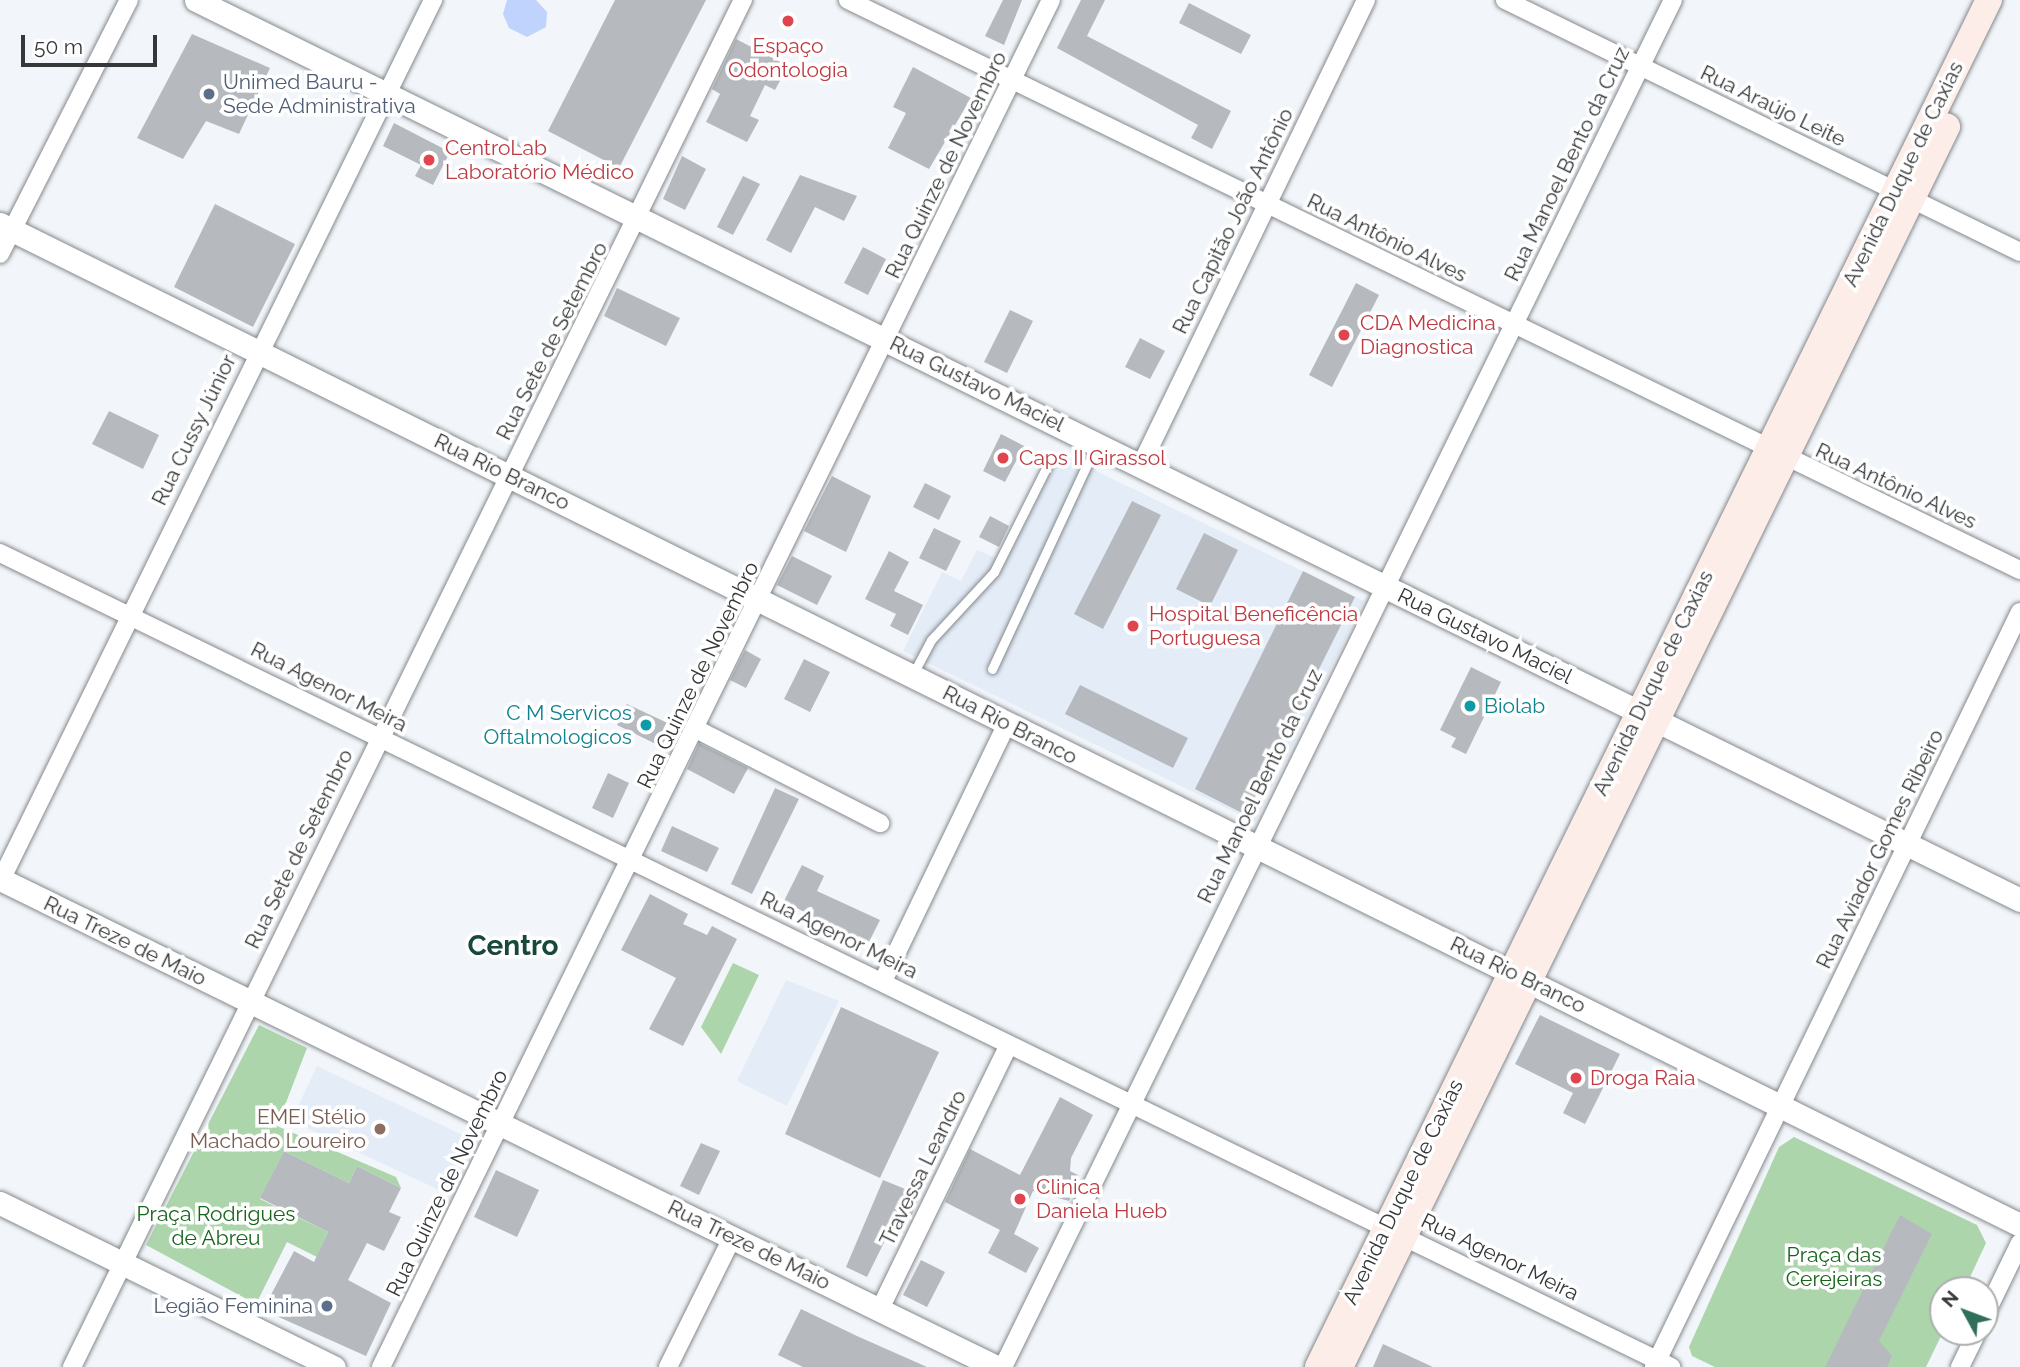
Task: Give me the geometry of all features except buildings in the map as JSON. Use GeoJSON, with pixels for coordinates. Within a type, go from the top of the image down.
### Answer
{"type":"FeatureCollection","features":[{"type":"Feature","properties":{"kind":"main road","name":"Avenida Duque de Caxias"},"geometry":{"type":"LineString","coordinates":[[1903,195],[1989,0]]}},
{"type":"Feature","properties":{"kind":"main road","name":"Avenida Duque de Caxias"},"geometry":{"type":"LineString","coordinates":[[1318,1367],[1395,1231],[1903,195],[2009,0]]}},
{"type":"Feature","properties":{"kind":"main road","name":"Avenida Duque de Caxias"},"geometry":{"type":"LineString","coordinates":[[1340,1367],[1395,1231]]}},
{"type":"Feature","properties":{"kind":"street"},"geometry":{"type":"LineString","coordinates":[[0,254],[6,226],[129,0]]}},
{"type":"Feature","properties":{"kind":"street","name":"Rua Gustavo Maciel"},"geometry":{"type":"LineString","coordinates":[[196,0],[1142,463],[1383,586],[2020,900]]}},
{"type":"Feature","properties":{"kind":"street","name":"Rua Cussy Júnior"},"geometry":{"type":"LineString","coordinates":[[0,880],[433,0]]}},
{"type":"Feature","properties":{"kind":"street","name":"Rua Sete de Setembro"},"geometry":{"type":"LineString","coordinates":[[250,1002],[639,217],[743,0]]}},
{"type":"Feature","properties":{"kind":"street","name":"Rua Antônio Alves"},"geometry":{"type":"LineString","coordinates":[[848,0],[1775,455],[2020,570]]}},
{"type":"Feature","properties":{"kind":"street","name":"Rua Quinze de Novembro"},"geometry":{"type":"LineString","coordinates":[[381,1367],[760,600],[1051,0]]}},
{"type":"Feature","properties":{"kind":"street","name":"Rua Capitão João Antônio"},"geometry":{"type":"LineString","coordinates":[[1142,463],[1366,0]]}},
{"type":"Feature","properties":{"kind":"street","name":"Rua Araújo Leite"},"geometry":{"type":"LineString","coordinates":[[1505,0],[2020,252]]}},
{"type":"Feature","properties":{"kind":"street","name":"Rua Manoel Bento da Cruz"},"geometry":{"type":"LineString","coordinates":[[1003,1367],[1255,847],[1672,0]]}},
{"type":"Feature","properties":{"kind":"street","name":"Rua Rio Branco"},"geometry":{"type":"LineString","coordinates":[[6,226],[257,353],[2020,1225]]}},
{"type":"Feature","properties":{"kind":"street","name":"Rua Agenor Meira"},"geometry":{"type":"LineString","coordinates":[[0,553],[131,614],[631,863],[883,981],[1008,1046],[1395,1231],[1661,1365]]}},
{"type":"Feature","properties":{"kind":"street","name":"Rua Aviador Gomes Ribeiro"},"geometry":{"type":"LineString","coordinates":[[1783,1107],[1906,843],[2020,612]]}},
{"type":"Feature","properties":{"kind":"street"},"geometry":{"type":"LineString","coordinates":[[883,981],[1007,723]]}},
{"type":"Feature","properties":{"kind":"street"},"geometry":{"type":"LineString","coordinates":[[696,729],[880,823]]}},
{"type":"Feature","properties":{"kind":"street","name":"Rua Treze de Maio"},"geometry":{"type":"LineString","coordinates":[[0,880],[250,1002]]}},
{"type":"Feature","properties":{"kind":"street"},"geometry":{"type":"LineString","coordinates":[[72,1367],[250,1002],[500,1125]]}},
{"type":"Feature","properties":{"kind":"street","name":"Travessa Leandro"},"geometry":{"type":"LineString","coordinates":[[880,1309],[1008,1046]]}},
{"type":"Feature","properties":{"kind":"street"},"geometry":{"type":"LineString","coordinates":[[1661,1365],[1783,1107]]}},
{"type":"Feature","properties":{"kind":"street","name":"Rua Treze de Maio"},"geometry":{"type":"LineString","coordinates":[[500,1125],[733,1236],[996,1367]]}},
{"type":"Feature","properties":{"kind":"street"},"geometry":{"type":"LineString","coordinates":[[0,1203],[334,1367]]}},
{"type":"Feature","properties":{"kind":"street"},"geometry":{"type":"LineString","coordinates":[[668,1367],[733,1236]]}},
{"type":"Feature","properties":{"kind":"street"},"geometry":{"type":"LineString","coordinates":[[1999,1286],[2020,1243]]}},
{"type":"Feature","properties":{"kind":"street"},"geometry":{"type":"LineString","coordinates":[[1960,1367],[1970,1346]]}},
{"type":"Feature","properties":{"kind":"lane"},"geometry":{"type":"LineString","coordinates":[[992,669],[1087,464],[1103,445]]}},
{"type":"Feature","properties":{"kind":"lane"},"geometry":{"type":"LineString","coordinates":[[912,676],[931,640],[994,572],[1050,460]]}},
{"type":"Feature","properties":{"kind":"shaded area","name":"Hospital Beneficência Portuguesa"},"geometry":{"type":"Polygon","coordinates":[[[1051,449],[1364,601],[1255,822],[903,651],[942,572],[961,581],[977,550],[998,559],[1051,449]]]}},
{"type":"Feature","properties":{"kind":"shaded area"},"geometry":{"type":"Polygon","coordinates":[[[786,980],[839,1001],[787,1106],[737,1081],[786,980]]]}},
{"type":"Feature","properties":{"kind":"shaded area","name":"EMEI Stélio Machado Loureiro"},"geometry":{"type":"Polygon","coordinates":[[[317,1066],[473,1140],[450,1195],[291,1121],[317,1066]]]}},
{"type":"Feature","properties":{"kind":"green space"},"geometry":{"type":"Polygon","coordinates":[[[733,963],[759,975],[721,1054],[701,1027],[733,963]]]}},
{"type":"Feature","properties":{"kind":"green space","name":"Praça Rodrigues de Abreu"},"geometry":{"type":"Polygon","coordinates":[[[259,1025],[307,1048],[277,1126],[396,1177],[401,1188],[357,1166],[349,1183],[284,1151],[260,1199],[328,1232],[321,1247],[356,1264],[343,1270],[287,1242],[256,1304],[146,1245],[259,1025]]]}},
{"type":"Feature","properties":{"kind":"green space","name":"Praça das Cerejeiras"},"geometry":{"type":"Polygon","coordinates":[[[1794,1137],[1977,1225],[1986,1243],[1971,1276],[1929,1276],[1929,1346],[1936,1346],[1926,1367],[1715,1367],[1692,1356],[1689,1347],[1779,1147],[1794,1137]]]}},
{"type":"Feature","properties":{"kind":"water"},"geometry":{"type":"Polygon","coordinates":[[[507,0],[536,0],[547,12],[546,27],[527,37],[509,28],[503,14],[507,0]]]}},
{"type":"Feature","properties":{"kind":"place","name":"Espaço Odontologia"},"geometry":{"type":"Point","coordinates":[788,21]}},
{"type":"Feature","properties":{"kind":"place","name":"Unimed Bauru - Sede Administrativa"},"geometry":{"type":"Point","coordinates":[209,94]}},
{"type":"Feature","properties":{"kind":"place","name":"CentroLab Laboratório Médico"},"geometry":{"type":"Point","coordinates":[429,160]}},
{"type":"Feature","properties":{"kind":"place","name":"CDA Medicina Diagnostica"},"geometry":{"type":"Point","coordinates":[1344,335]}},
{"type":"Feature","properties":{"kind":"place","name":"Caps II Girassol"},"geometry":{"type":"Point","coordinates":[1003,458]}},
{"type":"Feature","properties":{"kind":"place","name":"Hospital Beneficência Portuguesa"},"geometry":{"type":"Point","coordinates":[1133,626]}},
{"type":"Feature","properties":{"kind":"place","name":"Biolab"},"geometry":{"type":"Point","coordinates":[1470,706]}},
{"type":"Feature","properties":{"kind":"place","name":"C M Servicos Oftalmologicos"},"geometry":{"type":"Point","coordinates":[646,725]}},
{"type":"Feature","properties":{"kind":"place","name":"Droga Raia"},"geometry":{"type":"Point","coordinates":[1576,1078]}},
{"type":"Feature","properties":{"kind":"place","name":"EMEI Stélio Machado Loureiro"},"geometry":{"type":"Point","coordinates":[380,1129]}},
{"type":"Feature","properties":{"kind":"place","name":"Clinica Daniela Hueb"},"geometry":{"type":"Point","coordinates":[1020,1199]}},
{"type":"Feature","properties":{"kind":"place","name":"Legião Feminina"},"geometry":{"type":"Point","coordinates":[327,1306]}},
{"type":"Feature","properties":{"kind":"district","name":"Centro"},"geometry":{"type":"Point","coordinates":[513,946]}}]}
